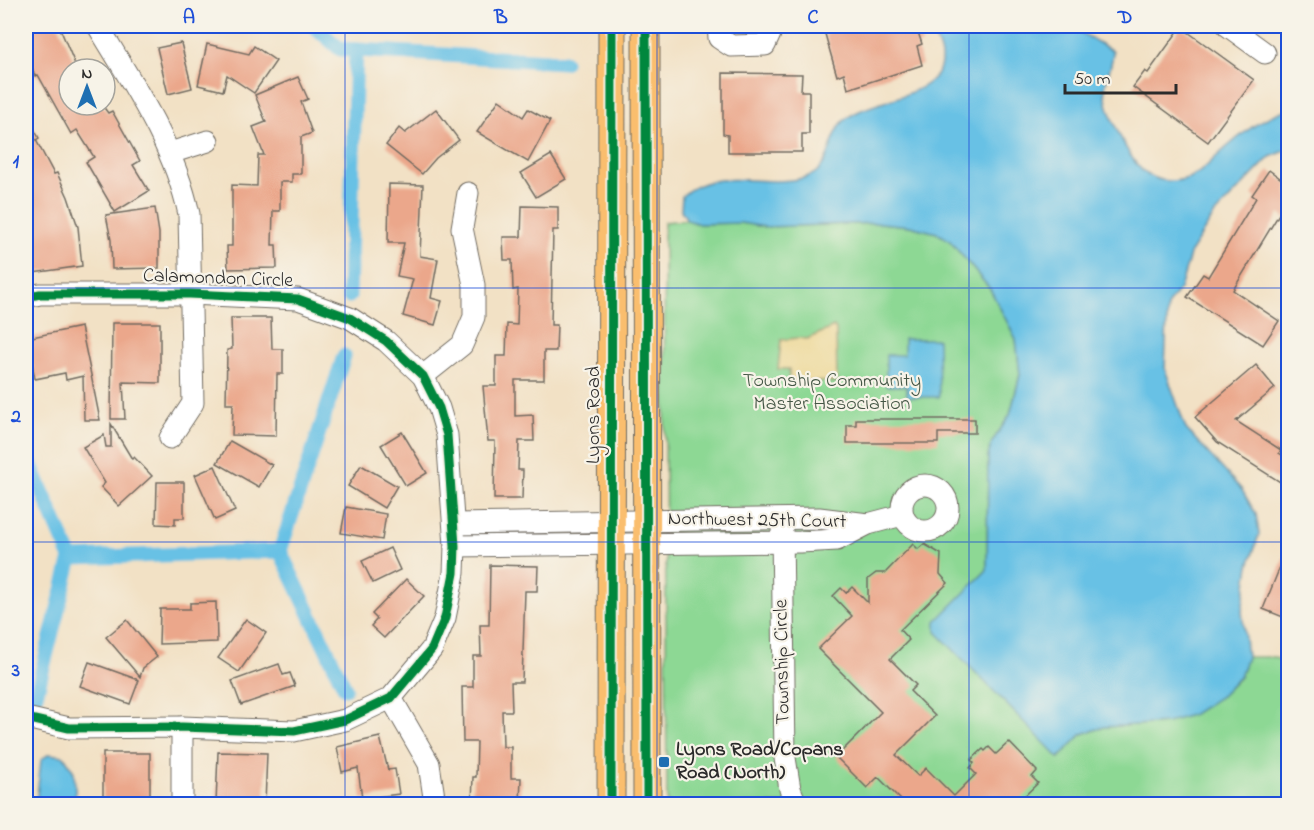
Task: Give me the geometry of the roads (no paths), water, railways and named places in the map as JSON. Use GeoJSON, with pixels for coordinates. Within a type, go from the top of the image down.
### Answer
{"type":"FeatureCollection","features":[{"type":"Feature","properties":{"kind":"main road","name":"Lyons Road"},"geometry":{"type":"LineString","coordinates":[[611,804],[612,26]]}},
{"type":"Feature","properties":{"kind":"main road"},"geometry":{"type":"LineString","coordinates":[[646,26],[647,804]]}},
{"type":"Feature","properties":{"kind":"street"},"geometry":{"type":"LineString","coordinates":[[98,26],[163,137],[183,188],[189,214],[193,403],[170,438]]}},
{"type":"Feature","properties":{"kind":"street"},"geometry":{"type":"LineString","coordinates":[[718,26],[719,38],[731,46],[765,45],[770,34],[770,26]]}},
{"type":"Feature","properties":{"kind":"street"},"geometry":{"type":"LineString","coordinates":[[1228,26],[1264,53]]}},
{"type":"Feature","properties":{"kind":"street"},"geometry":{"type":"LineString","coordinates":[[170,153],[208,141]]}},
{"type":"Feature","properties":{"kind":"street"},"geometry":{"type":"LineString","coordinates":[[423,376],[462,345],[474,317],[474,285],[462,228],[468,193]]}},
{"type":"Feature","properties":{"kind":"street","name":"Calamondon Circle"},"geometry":{"type":"LineString","coordinates":[[26,297],[40,294],[190,294],[298,299],[350,318],[386,341],[423,376],[439,408],[447,435],[455,546],[454,573],[440,628],[432,649],[391,698],[345,720],[294,731],[182,727],[69,728],[26,718]]}},
{"type":"Feature","properties":{"kind":"street","name":"Northwest 25th Court"},"geometry":{"type":"LineString","coordinates":[[645,532],[782,543],[837,540],[868,524],[902,515]]}},
{"type":"Feature","properties":{"kind":"street","name":"Northwest 25th Court"},"geometry":{"type":"LineString","coordinates":[[645,532],[782,518],[819,518],[868,524]]}},
{"type":"Feature","properties":{"kind":"street","name":"Township Circle"},"geometry":{"type":"LineString","coordinates":[[782,518],[785,758],[790,789],[796,804]]}},
{"type":"Feature","properties":{"kind":"street"},"geometry":{"type":"LineString","coordinates":[[454,524],[612,533]]}},
{"type":"Feature","properties":{"kind":"street"},"geometry":{"type":"LineString","coordinates":[[455,546],[645,532]]}},
{"type":"Feature","properties":{"kind":"street"},"geometry":{"type":"LineString","coordinates":[[391,698],[429,764],[435,804]]}},
{"type":"Feature","properties":{"kind":"street"},"geometry":{"type":"LineString","coordinates":[[182,727],[182,804]]}},
{"type":"Feature","properties":{"kind":"water"},"geometry":{"type":"Polygon","coordinates":[[[930,26],[1070,26],[1113,51],[1106,81],[1106,100],[1120,136],[1134,160],[1148,175],[1159,179],[1172,181],[1196,174],[1250,128],[1288,109],[1288,150],[1270,157],[1214,215],[1191,251],[1180,289],[1168,304],[1165,369],[1186,429],[1242,490],[1256,514],[1259,534],[1249,566],[1242,611],[1247,657],[1240,676],[1221,696],[1193,714],[1167,723],[1104,727],[1082,734],[1059,758],[936,632],[936,621],[987,570],[988,456],[992,442],[1010,415],[1020,375],[1016,339],[990,289],[950,241],[937,233],[910,226],[880,223],[765,227],[740,223],[699,224],[687,220],[681,210],[682,196],[711,181],[793,180],[816,172],[825,160],[842,123],[867,108],[917,90],[930,81],[939,70],[941,56],[930,26]]]}},
{"type":"Feature","properties":{"kind":"water"},"geometry":{"type":"Polygon","coordinates":[[[904,339],[938,339],[939,397],[907,397],[907,386],[886,386],[886,355],[904,355],[904,339]]]}},
{"type":"Feature","properties":{"kind":"water"},"geometry":{"type":"Polygon","coordinates":[[[49,754],[64,756],[74,772],[76,804],[36,804],[41,760],[49,754]]]}},
{"type":"Feature","properties":{"kind":"waterway"},"geometry":{"type":"LineString","coordinates":[[314,26],[340,49],[564,62]]}},
{"type":"Feature","properties":{"kind":"waterway"},"geometry":{"type":"LineString","coordinates":[[349,296],[356,50]]}},
{"type":"Feature","properties":{"kind":"waterway"},"geometry":{"type":"LineString","coordinates":[[280,551],[344,356]]}},
{"type":"Feature","properties":{"kind":"waterway"},"geometry":{"type":"LineString","coordinates":[[26,454],[71,558],[280,551],[345,688]]}},
{"type":"Feature","properties":{"kind":"waterway"},"geometry":{"type":"LineString","coordinates":[[36,695],[71,558]]}},
{"type":"Feature","properties":{"kind":"place","name":"Lyons Road/Copans Road (North)"},"geometry":{"type":"Point","coordinates":[664,762]}},
{"type":"Feature","properties":{"kind":"park label","name":"Township Community Master Association"},"geometry":{"type":"Point","coordinates":[832,392]}}]}
